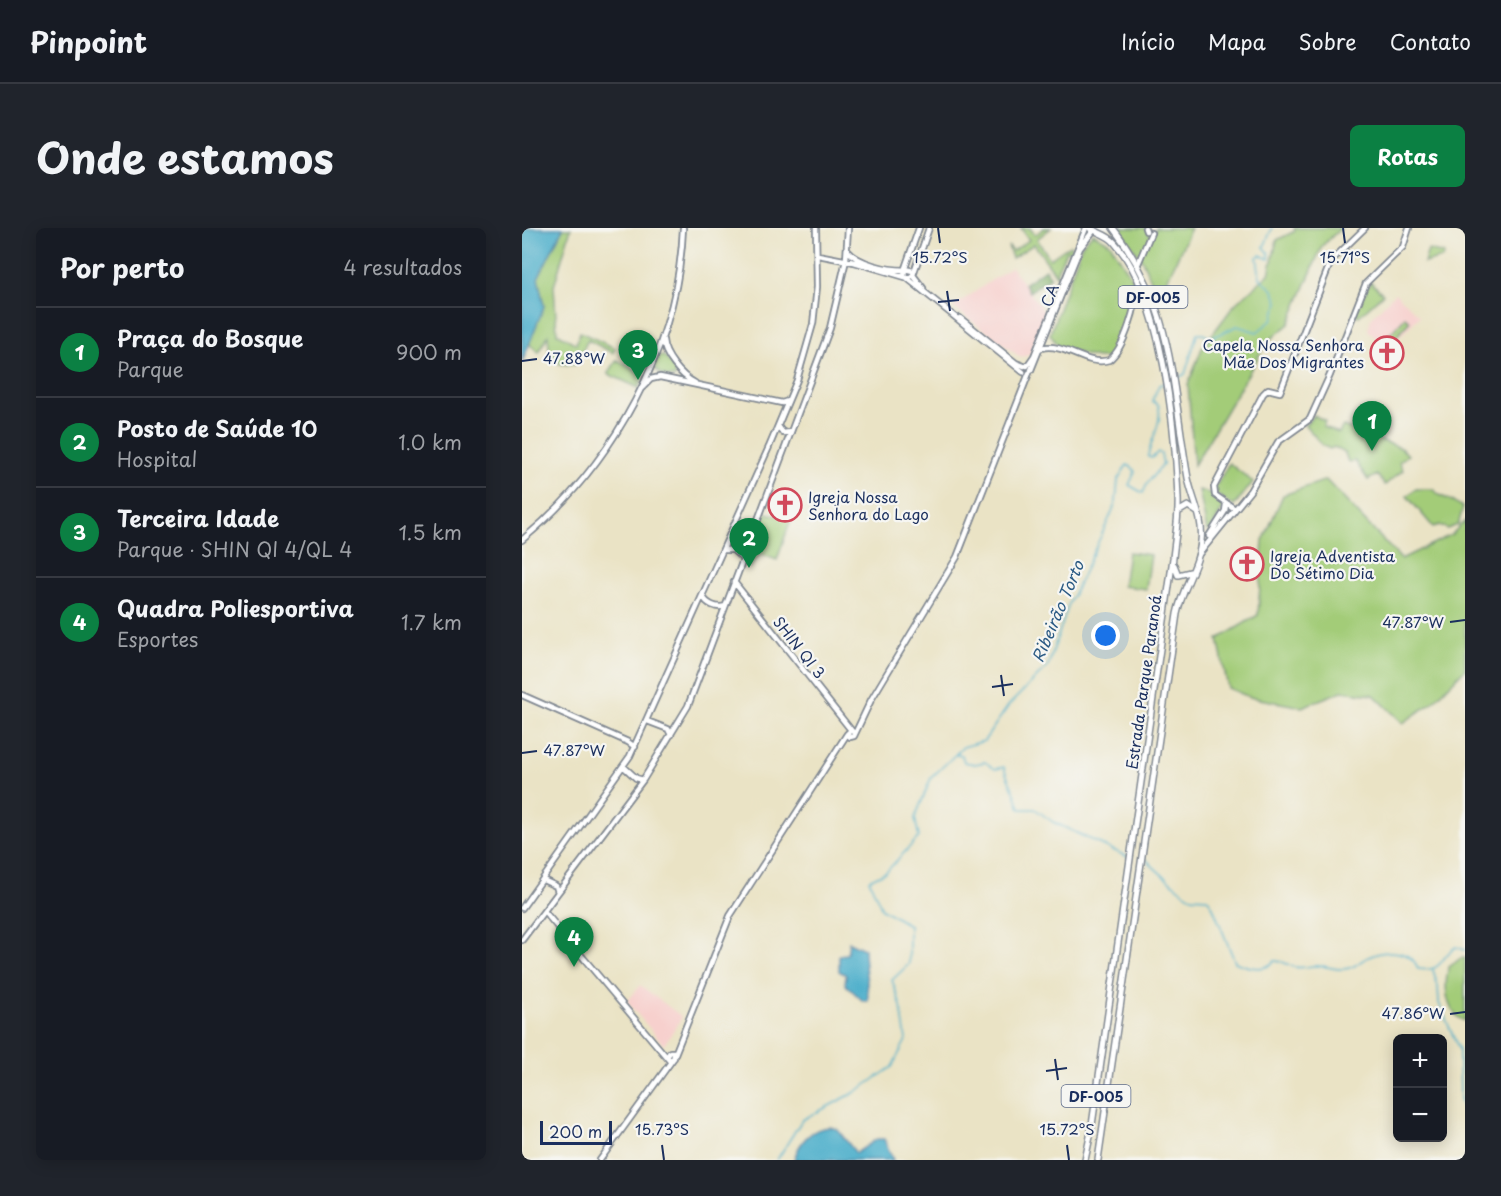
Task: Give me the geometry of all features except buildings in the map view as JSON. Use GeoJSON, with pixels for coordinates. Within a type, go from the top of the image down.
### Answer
{"type":"FeatureCollection","features":[{"type":"Feature","properties":{"kind":"main road"},"geometry":{"type":"LineString","coordinates":[[1103,234],[1109,233],[1112,228]]}},
{"type":"Feature","properties":{"kind":"main road","name":"Estrada Parque Paranoá"},"geometry":{"type":"LineString","coordinates":[[1098,1160],[1149,800],[1180,602],[1199,554],[1202,526],[1189,480],[1162,319],[1138,264],[1112,228]]}},
{"type":"Feature","properties":{"kind":"main road","name":"Estrada Parque Paranoá"},"geometry":{"type":"LineString","coordinates":[[1085,1160],[1132,850],[1178,513],[1165,375],[1148,302],[1115,243],[1092,229]]}},
{"type":"Feature","properties":{"kind":"main road"},"geometry":{"type":"LineString","coordinates":[[1178,513],[1188,506],[1198,514]]}},
{"type":"Feature","properties":{"kind":"main road"},"geometry":{"type":"LineString","coordinates":[[1173,558],[1174,570],[1178,575],[1186,574],[1193,568]]}},
{"type":"Feature","properties":{"kind":"main road"},"geometry":{"type":"LineString","coordinates":[[1153,696],[1160,695],[1164,700]]}},
{"type":"Feature","properties":{"kind":"main road"},"geometry":{"type":"LineString","coordinates":[[1139,796],[1143,802],[1149,800]]}},
{"type":"Feature","properties":{"kind":"main road"},"geometry":{"type":"LineString","coordinates":[[1118,942],[1123,938],[1130,944]]}},
{"type":"Feature","properties":{"kind":"main road"},"geometry":{"type":"LineString","coordinates":[[1105,1032],[1109,1039],[1116,1038]]}},
{"type":"Feature","properties":{"kind":"street"},"geometry":{"type":"LineString","coordinates":[[522,540],[554,511],[593,468],[640,390],[663,338],[680,261],[683,228]]}},
{"type":"Feature","properties":{"kind":"street"},"geometry":{"type":"LineString","coordinates":[[522,908],[636,745],[778,426],[784,406],[797,380],[813,324],[818,255],[816,228]]}},
{"type":"Feature","properties":{"kind":"street"},"geometry":{"type":"LineString","coordinates":[[522,940],[525,933],[543,913],[643,780],[671,738],[692,697],[830,328],[846,260],[848,228]]}},
{"type":"Feature","properties":{"kind":"street"},"geometry":{"type":"LineString","coordinates":[[906,278],[905,269],[919,228]]}},
{"type":"Feature","properties":{"kind":"street"},"geometry":{"type":"LineString","coordinates":[[906,278],[913,273],[929,228]]}},
{"type":"Feature","properties":{"kind":"street","name":"CA"},"geometry":{"type":"LineString","coordinates":[[1026,370],[1034,356],[1086,228]]}},
{"type":"Feature","properties":{"kind":"street"},"geometry":{"type":"LineString","coordinates":[[1235,509],[1214,493],[1215,484],[1263,394],[1268,389],[1280,392],[1333,259],[1365,228]]}},
{"type":"Feature","properties":{"kind":"street"},"geometry":{"type":"LineString","coordinates":[[1212,535],[1256,481],[1278,442],[1310,419],[1366,283],[1403,247],[1409,228]]}},
{"type":"Feature","properties":{"kind":"street","name":"CA"},"geometry":{"type":"LineString","coordinates":[[1026,370],[1041,348],[1077,255],[1092,229]]}},
{"type":"Feature","properties":{"kind":"street"},"geometry":{"type":"LineString","coordinates":[[1138,264],[1149,229]]}},
{"type":"Feature","properties":{"kind":"street"},"geometry":{"type":"LineString","coordinates":[[1129,249],[1142,251]]}},
{"type":"Feature","properties":{"kind":"street"},"geometry":{"type":"LineString","coordinates":[[847,250],[855,258],[882,267],[905,269],[913,273],[919,285],[1026,370]]}},
{"type":"Feature","properties":{"kind":"street"},"geometry":{"type":"LineString","coordinates":[[818,255],[854,262],[906,278],[1026,370]]}},
{"type":"Feature","properties":{"kind":"street"},"geometry":{"type":"LineString","coordinates":[[844,268],[848,263],[854,262]]}},
{"type":"Feature","properties":{"kind":"street"},"geometry":{"type":"LineString","coordinates":[[1041,348],[1057,347],[1096,361],[1109,360],[1119,349],[1136,303],[1139,283]]}},
{"type":"Feature","properties":{"kind":"street"},"geometry":{"type":"LineString","coordinates":[[1136,303],[1148,302]]}},
{"type":"Feature","properties":{"kind":"street"},"geometry":{"type":"LineString","coordinates":[[1047,334],[1057,347]]}},
{"type":"Feature","properties":{"kind":"street"},"geometry":{"type":"LineString","coordinates":[[663,338],[664,348],[679,370],[700,385]]}},
{"type":"Feature","properties":{"kind":"street"},"geometry":{"type":"LineString","coordinates":[[656,354],[664,352],[669,355]]}},
{"type":"Feature","properties":{"kind":"street"},"geometry":{"type":"LineString","coordinates":[[651,366],[666,378]]}},
{"type":"Feature","properties":{"kind":"street"},"geometry":{"type":"LineString","coordinates":[[673,379],[679,375],[679,370]]}},
{"type":"Feature","properties":{"kind":"street"},"geometry":{"type":"LineString","coordinates":[[600,1160],[663,1075],[671,1055],[680,1042],[730,916],[857,725],[957,557],[1023,388],[1026,370]]}},
{"type":"Feature","properties":{"kind":"street"},"geometry":{"type":"LineString","coordinates":[[640,390],[651,379],[666,378],[784,406]]}},
{"type":"Feature","properties":{"kind":"street"},"geometry":{"type":"LineString","coordinates":[[797,380],[805,379],[808,386]]}},
{"type":"Feature","properties":{"kind":"street"},"geometry":{"type":"LineString","coordinates":[[778,426],[783,433],[791,432]]}},
{"type":"Feature","properties":{"kind":"street"},"geometry":{"type":"LineString","coordinates":[[1199,554],[1226,511],[1226,504]]}},
{"type":"Feature","properties":{"kind":"street"},"geometry":{"type":"LineString","coordinates":[[1202,526],[1212,535]]}},
{"type":"Feature","properties":{"kind":"street"},"geometry":{"type":"LineString","coordinates":[[722,550],[733,550],[743,559]]}},
{"type":"Feature","properties":{"kind":"street","name":"SHIN QI 3"},"geometry":{"type":"LineString","coordinates":[[733,585],[739,589],[850,733]]}},
{"type":"Feature","properties":{"kind":"street"},"geometry":{"type":"LineString","coordinates":[[703,596],[714,606],[721,608],[726,605]]}},
{"type":"Feature","properties":{"kind":"street"},"geometry":{"type":"LineString","coordinates":[[522,695],[636,745]]}},
{"type":"Feature","properties":{"kind":"street"},"geometry":{"type":"LineString","coordinates":[[646,722],[668,729],[671,738]]}},
{"type":"Feature","properties":{"kind":"street"},"geometry":{"type":"LineString","coordinates":[[623,766],[636,778],[643,780]]}},
{"type":"Feature","properties":{"kind":"street"},"geometry":{"type":"LineString","coordinates":[[542,880],[556,886],[558,892]]}},
{"type":"Feature","properties":{"kind":"street"},"geometry":{"type":"LineString","coordinates":[[543,913],[659,1048],[671,1055]]}},
{"type":"Feature","properties":{"kind":"shaded area"},"geometry":{"type":"Polygon","coordinates":[[[1011,267],[1045,313],[1030,355],[1020,357],[953,307],[1011,267]]]}},
{"type":"Feature","properties":{"kind":"shaded area"},"geometry":{"type":"Polygon","coordinates":[[[1395,293],[1420,316],[1387,349],[1368,330],[1371,318],[1395,293]]]}},
{"type":"Feature","properties":{"kind":"shaded area"},"geometry":{"type":"Polygon","coordinates":[[[640,985],[682,1017],[664,1045],[627,1002],[640,985]]]}},
{"type":"Feature","properties":{"kind":"green space"},"geometry":{"type":"Polygon","coordinates":[[[563,228],[571,228],[554,286],[557,333],[576,344],[580,332],[615,348],[613,353],[588,340],[575,365],[560,364],[549,351],[548,335],[539,352],[529,344],[544,306],[538,278],[563,228]]]}},
{"type":"Feature","properties":{"kind":"green space"},"geometry":{"type":"Polygon","coordinates":[[[1021,228],[1030,228],[1035,235],[1044,228],[1051,228],[1037,239],[1050,259],[1070,245],[1073,251],[1066,251],[1057,271],[1057,275],[1063,276],[1061,282],[1034,244],[1012,258],[1008,246],[1013,251],[1029,240],[1021,228]]]}},
{"type":"Feature","properties":{"kind":"green space"},"geometry":{"type":"Polygon","coordinates":[[[1119,228],[1145,228],[1151,237],[1156,228],[1191,228],[1159,298],[1142,260],[1119,228]]]}},
{"type":"Feature","properties":{"kind":"green space"},"geometry":{"type":"Polygon","coordinates":[[[1294,228],[1341,228],[1322,246],[1289,324],[1267,342],[1194,465],[1188,385],[1202,348],[1235,304],[1269,274],[1277,240],[1295,231],[1294,228]]]}},
{"type":"Feature","properties":{"kind":"green space"},"geometry":{"type":"Polygon","coordinates":[[[1093,233],[1110,243],[1135,283],[1128,315],[1112,358],[1097,358],[1059,348],[1050,334],[1082,245],[1093,233]]]}},
{"type":"Feature","properties":{"kind":"green space"},"geometry":{"type":"Polygon","coordinates":[[[1428,250],[1444,254],[1443,258],[1424,263],[1428,250]]]}},
{"type":"Feature","properties":{"kind":"green space"},"geometry":{"type":"Polygon","coordinates":[[[1045,269],[1051,277],[1029,292],[1024,284],[1045,269]]]}},
{"type":"Feature","properties":{"kind":"green space"},"geometry":{"type":"Polygon","coordinates":[[[1370,281],[1383,294],[1359,316],[1355,315],[1370,281]]]}},
{"type":"Feature","properties":{"kind":"green space"},"geometry":{"type":"Polygon","coordinates":[[[1405,317],[1410,321],[1394,339],[1389,335],[1405,317]]]}},
{"type":"Feature","properties":{"kind":"green space"},"geometry":{"type":"Polygon","coordinates":[[[664,356],[676,370],[675,377],[662,375],[653,365],[657,357],[664,356]]]}},
{"type":"Feature","properties":{"kind":"green space"},"geometry":{"type":"Polygon","coordinates":[[[617,360],[644,376],[639,388],[608,374],[617,360]]]}},
{"type":"Feature","properties":{"kind":"green space"},"geometry":{"type":"Polygon","coordinates":[[[1314,415],[1325,421],[1323,427],[1339,433],[1343,426],[1401,448],[1408,455],[1399,462],[1403,470],[1385,485],[1377,475],[1368,480],[1355,461],[1348,462],[1345,453],[1334,447],[1330,449],[1323,446],[1305,425],[1314,415]]]}},
{"type":"Feature","properties":{"kind":"green space"},"geometry":{"type":"Polygon","coordinates":[[[1229,463],[1253,482],[1234,506],[1216,494],[1215,488],[1229,463]]]}},
{"type":"Feature","properties":{"kind":"green space"},"geometry":{"type":"Polygon","coordinates":[[[1326,480],[1401,559],[1451,535],[1465,521],[1465,669],[1433,702],[1403,723],[1374,695],[1342,691],[1302,707],[1249,697],[1228,688],[1218,639],[1258,615],[1263,541],[1283,495],[1326,480]]]}},
{"type":"Feature","properties":{"kind":"green space"},"geometry":{"type":"Polygon","coordinates":[[[1416,489],[1433,489],[1439,495],[1463,508],[1458,525],[1447,529],[1440,525],[1433,527],[1407,496],[1416,489]]]}},
{"type":"Feature","properties":{"kind":"green space"},"geometry":{"type":"Polygon","coordinates":[[[1199,490],[1212,494],[1224,506],[1210,531],[1207,531],[1199,490]]]}},
{"type":"Feature","properties":{"kind":"green space"},"geometry":{"type":"Polygon","coordinates":[[[763,512],[791,519],[777,560],[760,554],[750,567],[743,565],[763,512]]]}},
{"type":"Feature","properties":{"kind":"green space"},"geometry":{"type":"Polygon","coordinates":[[[1128,552],[1151,555],[1146,589],[1123,586],[1128,552]]]}},
{"type":"Feature","properties":{"kind":"green space"},"geometry":{"type":"Polygon","coordinates":[[[1461,958],[1465,958],[1465,1021],[1450,1006],[1446,990],[1449,967],[1461,958]]]}},
{"type":"Feature","properties":{"kind":"water"},"geometry":{"type":"Polygon","coordinates":[[[522,228],[563,228],[538,278],[544,306],[522,363],[522,228]]]}},
{"type":"Feature","properties":{"kind":"water"},"geometry":{"type":"Polygon","coordinates":[[[849,942],[864,949],[868,1001],[863,1001],[845,984],[846,975],[839,971],[839,955],[847,954],[849,942]]]}},
{"type":"Feature","properties":{"kind":"water"},"geometry":{"type":"Polygon","coordinates":[[[830,1127],[837,1129],[856,1153],[877,1139],[884,1139],[893,1160],[794,1160],[799,1147],[807,1137],[817,1130],[830,1127]]]}},
{"type":"Feature","properties":{"kind":"waterway","name":"Ribeirão Torto"},"geometry":{"type":"LineString","coordinates":[[1176,379],[1185,374],[1197,334],[1211,338],[1237,326],[1257,332],[1272,320],[1278,302],[1273,290],[1260,278],[1257,257],[1260,255],[1269,259],[1269,253],[1264,247],[1272,228]]}},
{"type":"Feature","properties":{"kind":"waterway","name":"Ribeirão Torto"},"geometry":{"type":"LineString","coordinates":[[777,1160],[802,1120],[854,1093],[892,1067],[906,1040],[901,1006],[892,980],[909,964],[909,925],[882,909],[869,880],[886,872],[919,837],[915,818],[931,778],[963,747],[984,741],[1009,705],[1048,666],[1068,606],[1116,502],[1118,479],[1127,465],[1133,468],[1135,472],[1129,485],[1143,493],[1148,482],[1163,464],[1161,454],[1158,452],[1152,458],[1148,457],[1159,417],[1158,404],[1152,401],[1159,385],[1171,381]]}},
{"type":"Feature","properties":{"kind":"waterway"},"geometry":{"type":"LineString","coordinates":[[956,754],[962,755],[964,762],[975,764],[985,762],[995,769],[1004,767],[1020,809],[1035,809],[1053,822],[1128,857]]}},
{"type":"Feature","properties":{"kind":"waterway"},"geometry":{"type":"LineString","coordinates":[[1146,859],[1188,895],[1207,898],[1235,962],[1245,966],[1261,968],[1278,961],[1298,967],[1324,966],[1347,969],[1371,956],[1391,952],[1410,958],[1418,969],[1427,969],[1437,966],[1456,947],[1465,950]]}},
{"type":"Feature","properties":{"kind":"waterway"},"geometry":{"type":"LineString","coordinates":[[1433,970],[1438,986],[1439,1003],[1459,1050],[1460,1098],[1465,1115]]}},
{"type":"Feature","properties":{"kind":"place","name":"Capela Nossa Senhora Mãe Dos Migrantes"},"geometry":{"type":"Point","coordinates":[1387,353]}},
{"type":"Feature","properties":{"kind":"place","name":"Terceira Idade"},"geometry":{"type":"Point","coordinates":[638,380]}},
{"type":"Feature","properties":{"kind":"place","name":"Praça do Bosque"},"geometry":{"type":"Point","coordinates":[1372,451]}},
{"type":"Feature","properties":{"kind":"place","name":"Igreja Nossa Senhora do Lago"},"geometry":{"type":"Point","coordinates":[785,505]}},
{"type":"Feature","properties":{"kind":"place","name":"Igreja Adventista Do Sétimo Dia"},"geometry":{"type":"Point","coordinates":[1247,564]}},
{"type":"Feature","properties":{"kind":"place","name":"Posto de Saúde 10"},"geometry":{"type":"Point","coordinates":[749,568]}},
{"type":"Feature","properties":{"kind":"place","name":"Quadra Poliesportiva"},"geometry":{"type":"Point","coordinates":[574,967]}}]}
